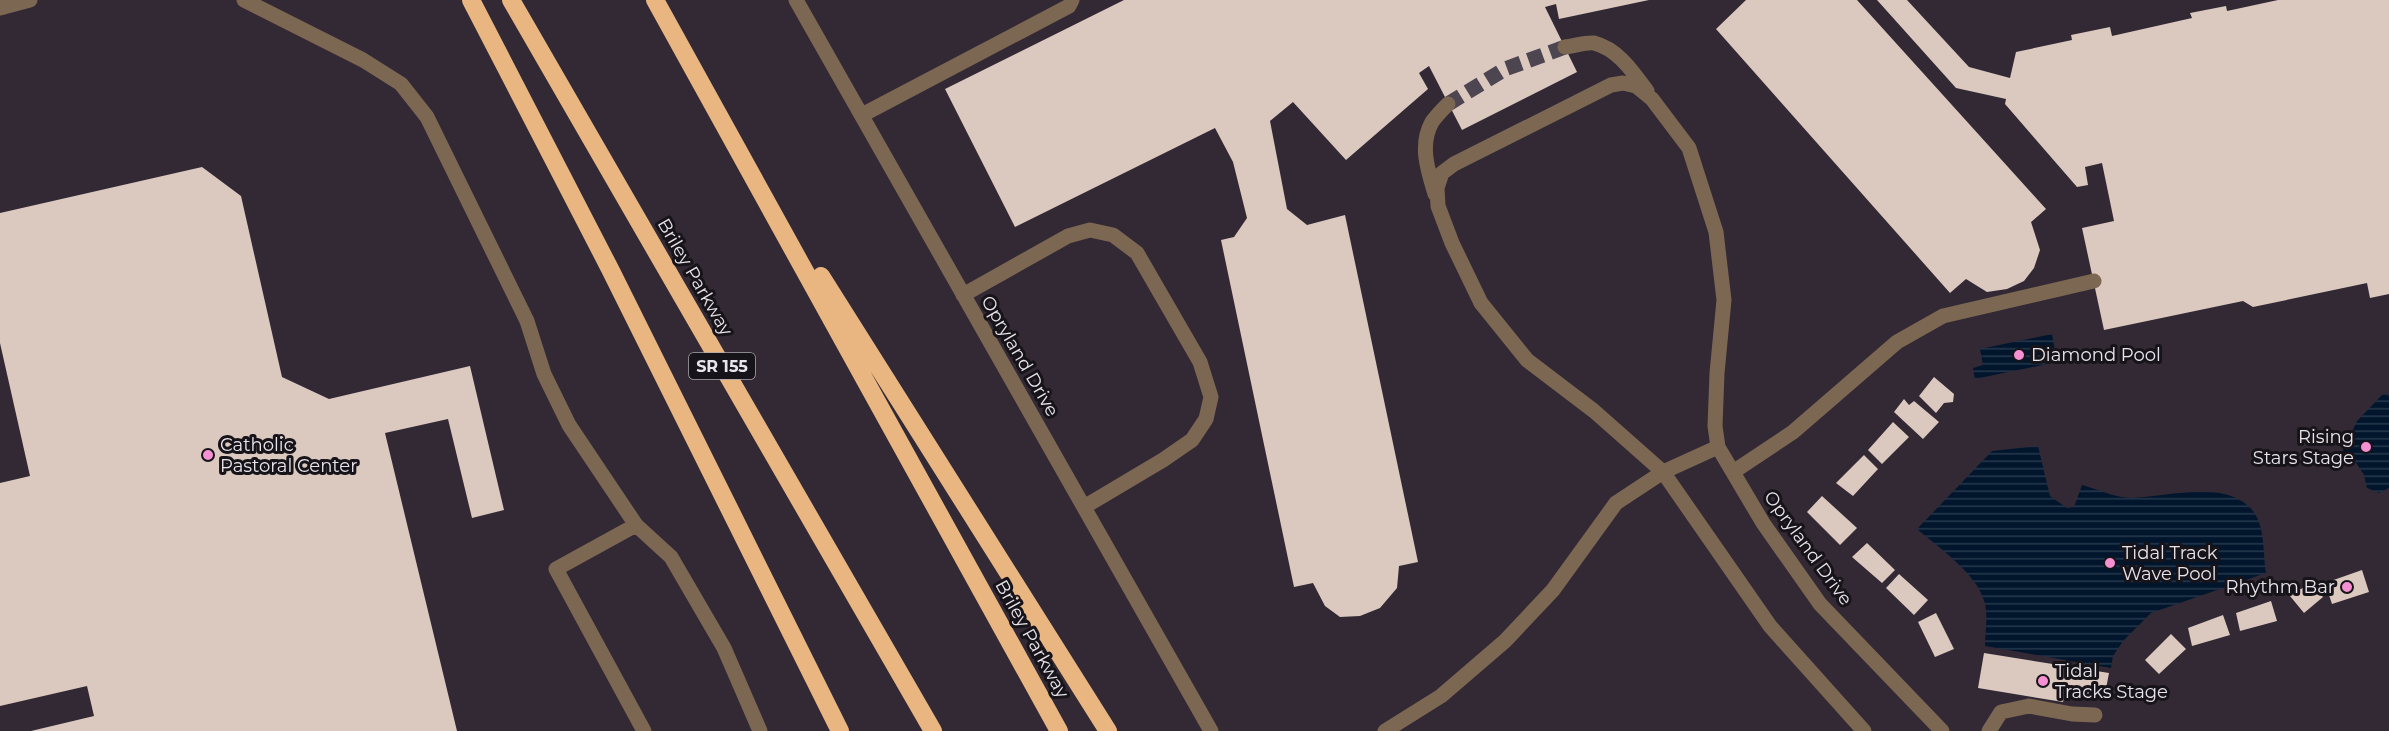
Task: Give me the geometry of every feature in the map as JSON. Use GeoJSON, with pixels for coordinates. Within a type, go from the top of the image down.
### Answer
{"type":"FeatureCollection","features":[{"type":"Feature","properties":{"kind":"highway"},"geometry":{"type":"LineString","coordinates":[[471,0],[610,269],[840,731]]}},
{"type":"Feature","properties":{"kind":"highway","name":"Briley Parkway"},"geometry":{"type":"LineString","coordinates":[[511,0],[933,731]]}},
{"type":"Feature","properties":{"kind":"highway","name":"Briley Parkway"},"geometry":{"type":"LineString","coordinates":[[655,0],[1059,731]]}},
{"type":"Feature","properties":{"kind":"highway"},"geometry":{"type":"LineString","coordinates":[[720,115],[1108,731]]}},
{"type":"Feature","properties":{"kind":"lane"},"geometry":{"type":"LineString","coordinates":[[0,8],[30,0]]}},
{"type":"Feature","properties":{"kind":"lane"},"geometry":{"type":"LineString","coordinates":[[244,0],[363,60],[400,84],[428,117],[527,321],[544,374],[569,425],[636,525],[670,557],[724,648],[760,731]]}},
{"type":"Feature","properties":{"kind":"lane","name":"Opryland Drive"},"geometry":{"type":"LineString","coordinates":[[796,0],[1211,731]]}},
{"type":"Feature","properties":{"kind":"lane"},"geometry":{"type":"LineString","coordinates":[[862,115],[1069,6],[1072,0]]}},
{"type":"Feature","properties":{"kind":"lane","name":"Opryland Drive"},"geometry":{"type":"LineString","coordinates":[[1565,47],[1592,43],[1607,49],[1623,60],[1689,148],[1716,232],[1724,300],[1715,426],[1719,447],[1763,523],[1820,604],[1942,731]]}},
{"type":"Feature","properties":{"kind":"lane"},"geometry":{"type":"LineString","coordinates":[[1438,206],[1437,188],[1442,173],[1454,164],[1611,85],[1623,83],[1636,86],[1652,99]]}},
{"type":"Feature","properties":{"kind":"lane"},"geometry":{"type":"LineString","coordinates":[[1448,104],[1432,123],[1425,142],[1426,159],[1438,206],[1452,243],[1481,303],[1527,360],[1594,411],[1663,472],[1770,627],[1864,731]]}},
{"type":"Feature","properties":{"kind":"lane"},"geometry":{"type":"LineString","coordinates":[[963,295],[1068,236],[1090,230],[1113,235],[1137,253],[1200,362],[1211,397],[1206,419],[1191,440],[1163,460],[1083,507]]}},
{"type":"Feature","properties":{"kind":"lane"},"geometry":{"type":"LineString","coordinates":[[1733,472],[1793,432],[1897,342],[1944,316],[2094,282]]}},
{"type":"Feature","properties":{"kind":"lane"},"geometry":{"type":"LineString","coordinates":[[1385,731],[1442,696],[1505,641],[1553,590],[1616,502],[1663,472],[1719,447]]}},
{"type":"Feature","properties":{"kind":"lane"},"geometry":{"type":"LineString","coordinates":[[636,525],[556,570],[644,731]]}},
{"type":"Feature","properties":{"kind":"lane"},"geometry":{"type":"LineString","coordinates":[[1989,731],[2001,712],[2029,706],[2072,714],[2096,715]]}},
{"type":"Feature","properties":{"kind":"water","name":"Diamond Pool"},"geometry":{"type":"Polygon","coordinates":[[[2052,334],[2057,362],[1975,379],[1973,368],[1983,365],[1980,349],[2052,334]]]}},
{"type":"Feature","properties":{"kind":"water","name":"Rising Stars Stage"},"geometry":{"type":"Polygon","coordinates":[[[2384,393],[2389,396],[2389,488],[2379,493],[2367,488],[2364,475],[2351,455],[2341,455],[2357,421],[2384,393]]]}},
{"type":"Feature","properties":{"kind":"water","name":"Tidal Track Wave Pool"},"geometry":{"type":"Polygon","coordinates":[[[2038,446],[2050,496],[2067,508],[2074,507],[2082,485],[2125,498],[2215,492],[2231,496],[2244,503],[2255,514],[2261,527],[2266,573],[2151,613],[2123,641],[2113,656],[2111,668],[1985,646],[1986,614],[1981,593],[1957,562],[1917,529],[1992,451],[2038,446]]]}},
{"type":"Feature","properties":{"kind":"building"},"geometry":{"type":"Polygon","coordinates":[[[1124,0],[1649,0],[1559,19],[1556,4],[1545,7],[1577,72],[1462,130],[1429,66],[1419,73],[1428,89],[1346,160],[1293,102],[1270,121],[1287,209],[1307,225],[1345,215],[1418,562],[1399,566],[1397,588],[1380,608],[1360,616],[1340,617],[1325,606],[1313,583],[1294,587],[1221,240],[1234,237],[1247,218],[1233,162],[1215,128],[1015,227],[945,89],[1124,0]]]}},
{"type":"Feature","properties":{"kind":"building"},"geometry":{"type":"Polygon","coordinates":[[[1746,0],[1857,0],[2046,209],[2031,222],[2040,250],[2034,268],[2024,281],[2007,289],[1987,292],[1966,279],[1950,293],[1716,29],[1746,0]]]}},
{"type":"Feature","properties":{"kind":"building"},"geometry":{"type":"Polygon","coordinates":[[[1877,0],[1907,0],[1969,67],[2010,78],[2016,52],[2072,40],[2071,35],[2110,27],[2112,36],[2192,18],[2190,13],[2226,6],[2227,11],[2278,0],[2389,0],[2389,294],[2370,298],[2367,283],[2253,307],[2243,301],[2104,330],[2082,228],[2114,221],[2102,163],[2085,167],[2088,185],[2077,187],[2005,104],[2006,99],[1956,88],[1877,0]]]}},
{"type":"Feature","properties":{"kind":"building","name":"Catholic Pastoral Center"},"geometry":{"type":"Polygon","coordinates":[[[202,167],[241,196],[282,377],[329,399],[470,366],[504,510],[472,518],[448,419],[385,433],[457,731],[31,731],[94,716],[87,686],[0,706],[0,483],[30,476],[0,343],[0,213],[202,167]]]}},
{"type":"Feature","properties":{"kind":"building"},"geometry":{"type":"Polygon","coordinates":[[[1934,377],[1954,394],[1953,402],[1944,403],[1936,413],[1919,396],[1934,377]]]}},
{"type":"Feature","properties":{"kind":"building"},"geometry":{"type":"Polygon","coordinates":[[[1904,399],[1909,405],[1914,401],[1939,422],[1923,439],[1894,412],[1904,399]]]}},
{"type":"Feature","properties":{"kind":"building"},"geometry":{"type":"Polygon","coordinates":[[[1893,422],[1909,437],[1882,464],[1868,450],[1893,422]]]}},
{"type":"Feature","properties":{"kind":"building"},"geometry":{"type":"Polygon","coordinates":[[[1864,455],[1878,469],[1853,496],[1836,483],[1864,455]]]}},
{"type":"Feature","properties":{"kind":"building"},"geometry":{"type":"Polygon","coordinates":[[[1822,496],[1857,528],[1840,545],[1807,512],[1822,496]]]}},
{"type":"Feature","properties":{"kind":"building"},"geometry":{"type":"Polygon","coordinates":[[[1867,543],[1895,570],[1882,583],[1852,557],[1867,543]]]}},
{"type":"Feature","properties":{"kind":"building","name":"Rhythm Bar"},"geometry":{"type":"Polygon","coordinates":[[[2362,570],[2369,592],[2332,604],[2325,583],[2362,570]]]}},
{"type":"Feature","properties":{"kind":"building"},"geometry":{"type":"Polygon","coordinates":[[[1899,574],[1928,600],[1914,615],[1886,588],[1899,574]]]}},
{"type":"Feature","properties":{"kind":"building"},"geometry":{"type":"Polygon","coordinates":[[[2311,582],[2323,597],[2304,613],[2290,596],[2292,588],[2301,589],[2311,582]]]}},
{"type":"Feature","properties":{"kind":"building"},"geometry":{"type":"Polygon","coordinates":[[[2271,601],[2277,621],[2240,631],[2236,613],[2271,601]]]}},
{"type":"Feature","properties":{"kind":"building"},"geometry":{"type":"Polygon","coordinates":[[[1936,613],[1954,649],[1935,657],[1918,622],[1936,613]]]}},
{"type":"Feature","properties":{"kind":"building"},"geometry":{"type":"Polygon","coordinates":[[[2223,615],[2230,635],[2192,646],[2188,628],[2223,615]]]}},
{"type":"Feature","properties":{"kind":"building"},"geometry":{"type":"Polygon","coordinates":[[[2171,634],[2186,649],[2159,674],[2145,660],[2171,634]]]}},
{"type":"Feature","properties":{"kind":"building","name":"Tidal Tracks Stage"},"geometry":{"type":"Polygon","coordinates":[[[1984,653],[2109,673],[2104,699],[2065,693],[2063,702],[1978,688],[1984,653]]]}},
{"type":"Feature","properties":{"kind":"tunnel"},"geometry":{"type":"LineString","coordinates":[[1448,104],[1505,69],[1565,47]]}},
{"type":"Feature","properties":{"kind":"place","name":"Diamond Pool"},"geometry":{"type":"Point","coordinates":[2019,355]}},
{"type":"Feature","properties":{"kind":"place","name":"Rising Stars Stage"},"geometry":{"type":"Point","coordinates":[2366,447]}},
{"type":"Feature","properties":{"kind":"place","name":"Catholic Pastoral Center"},"geometry":{"type":"Point","coordinates":[208,455]}},
{"type":"Feature","properties":{"kind":"place","name":"Tidal Track Wave Pool"},"geometry":{"type":"Point","coordinates":[2110,563]}},
{"type":"Feature","properties":{"kind":"place","name":"Rhythm Bar"},"geometry":{"type":"Point","coordinates":[2347,587]}},
{"type":"Feature","properties":{"kind":"place","name":"Tidal Tracks Stage"},"geometry":{"type":"Point","coordinates":[2043,681]}}]}
